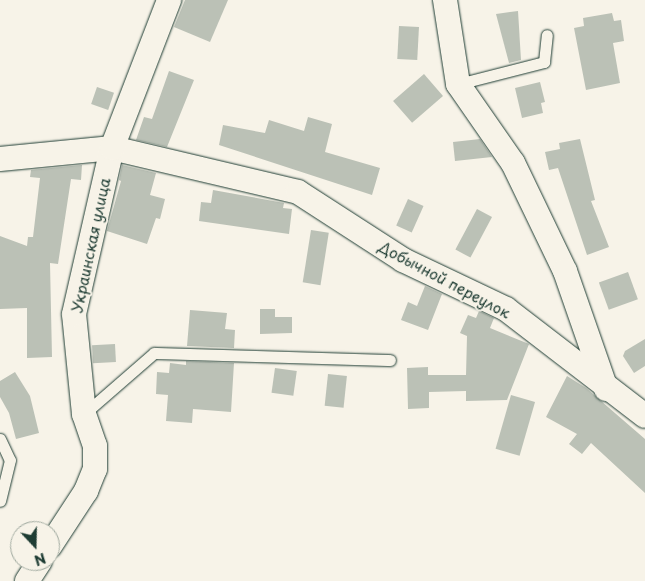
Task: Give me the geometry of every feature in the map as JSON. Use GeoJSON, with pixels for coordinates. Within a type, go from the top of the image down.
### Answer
{"type":"FeatureCollection","features":[{"type":"Feature","properties":{"kind":"street","name":"Украинская улица"},"geometry":{"type":"LineString","coordinates":[[60,531],[86,491],[95,469],[95,446],[84,414],[74,314],[112,148],[169,0]]}},
{"type":"Feature","properties":{"kind":"street"},"geometry":{"type":"LineString","coordinates":[[445,0],[458,84],[513,163],[565,271],[607,389]]}},
{"type":"Feature","properties":{"kind":"street","name":"Добычной переулок"},"geometry":{"type":"LineString","coordinates":[[0,158],[112,148],[298,192],[404,260],[506,309],[607,389],[645,416]]}},
{"type":"Feature","properties":{"kind":"lane"},"geometry":{"type":"LineString","coordinates":[[458,84],[544,62],[547,35]]}},
{"type":"Feature","properties":{"kind":"lane"},"geometry":{"type":"LineString","coordinates":[[84,414],[154,353],[390,360]]}},
{"type":"Feature","properties":{"kind":"lane"},"geometry":{"type":"LineString","coordinates":[[0,439],[10,460],[0,501]]}},
{"type":"Feature","properties":{"kind":"building"},"geometry":{"type":"Polygon","coordinates":[[[185,0],[228,0],[210,42],[174,27],[185,0]]]}},
{"type":"Feature","properties":{"kind":"building"},"geometry":{"type":"Polygon","coordinates":[[[518,11],[521,60],[509,63],[496,14],[518,11]]]}},
{"type":"Feature","properties":{"kind":"building"},"geometry":{"type":"Polygon","coordinates":[[[612,13],[614,21],[621,20],[624,41],[613,43],[620,83],[586,90],[574,28],[584,26],[583,18],[612,13]]]}},
{"type":"Feature","properties":{"kind":"building"},"geometry":{"type":"Polygon","coordinates":[[[399,26],[419,27],[417,60],[397,59],[399,26]]]}},
{"type":"Feature","properties":{"kind":"building"},"geometry":{"type":"Polygon","coordinates":[[[169,71],[194,80],[167,147],[136,140],[144,117],[152,119],[169,71]]]}},
{"type":"Feature","properties":{"kind":"building"},"geometry":{"type":"Polygon","coordinates":[[[424,74],[443,96],[412,123],[393,101],[424,74]]]}},
{"type":"Feature","properties":{"kind":"building"},"geometry":{"type":"Polygon","coordinates":[[[540,82],[545,102],[541,103],[543,113],[522,118],[515,88],[540,82]]]}},
{"type":"Feature","properties":{"kind":"building"},"geometry":{"type":"Polygon","coordinates":[[[97,87],[114,93],[108,110],[91,104],[97,87]]]}},
{"type":"Feature","properties":{"kind":"building"},"geometry":{"type":"Polygon","coordinates":[[[308,117],[332,124],[325,152],[380,168],[372,195],[219,145],[223,125],[265,133],[269,120],[304,131],[308,117]]]}},
{"type":"Feature","properties":{"kind":"building"},"geometry":{"type":"Polygon","coordinates":[[[480,139],[492,157],[455,161],[453,142],[480,139]]]}},
{"type":"Feature","properties":{"kind":"building"},"geometry":{"type":"Polygon","coordinates":[[[580,139],[595,200],[591,201],[609,247],[587,255],[558,168],[549,170],[545,152],[560,149],[559,143],[580,139]]]}},
{"type":"Feature","properties":{"kind":"building"},"geometry":{"type":"Polygon","coordinates":[[[82,165],[81,180],[71,179],[58,264],[50,263],[52,357],[27,358],[27,308],[0,309],[0,236],[27,246],[28,237],[33,237],[40,178],[30,177],[31,170],[82,165]]]}},
{"type":"Feature","properties":{"kind":"building"},"geometry":{"type":"Polygon","coordinates":[[[122,165],[156,173],[150,195],[165,199],[160,219],[156,218],[147,244],[107,231],[121,181],[119,180],[122,165]]]}},
{"type":"Feature","properties":{"kind":"building"},"geometry":{"type":"Polygon","coordinates":[[[213,190],[284,203],[283,208],[292,209],[289,234],[199,221],[201,202],[211,203],[213,190]]]}},
{"type":"Feature","properties":{"kind":"building"},"geometry":{"type":"Polygon","coordinates":[[[408,199],[424,206],[412,232],[396,225],[408,199]]]}},
{"type":"Feature","properties":{"kind":"building"},"geometry":{"type":"Polygon","coordinates":[[[477,209],[492,217],[470,258],[455,250],[477,209]]]}},
{"type":"Feature","properties":{"kind":"building"},"geometry":{"type":"Polygon","coordinates":[[[311,230],[329,233],[320,285],[303,282],[311,230]]]}},
{"type":"Feature","properties":{"kind":"building"},"geometry":{"type":"Polygon","coordinates":[[[628,272],[638,299],[609,310],[599,283],[628,272]]]}},
{"type":"Feature","properties":{"kind":"building"},"geometry":{"type":"Polygon","coordinates":[[[425,286],[442,294],[428,330],[401,320],[408,302],[417,306],[425,286]]]}},
{"type":"Feature","properties":{"kind":"building"},"geometry":{"type":"Polygon","coordinates":[[[260,309],[275,309],[275,317],[292,317],[292,333],[260,334],[260,309]]]}},
{"type":"Feature","properties":{"kind":"building"},"geometry":{"type":"Polygon","coordinates":[[[190,310],[227,313],[225,329],[235,330],[234,348],[187,346],[190,310]]]}},
{"type":"Feature","properties":{"kind":"building"},"geometry":{"type":"Polygon","coordinates":[[[479,311],[494,318],[490,328],[529,344],[507,400],[466,401],[466,391],[429,392],[429,408],[408,409],[407,368],[428,367],[428,375],[466,375],[467,336],[460,333],[468,315],[476,318],[479,311]]]}},
{"type":"Feature","properties":{"kind":"building"},"geometry":{"type":"Polygon","coordinates":[[[645,339],[645,366],[634,373],[623,356],[625,351],[645,339]]]}},
{"type":"Feature","properties":{"kind":"building"},"geometry":{"type":"Polygon","coordinates":[[[115,344],[116,362],[93,363],[92,345],[115,344]]]}},
{"type":"Feature","properties":{"kind":"building"},"geometry":{"type":"Polygon","coordinates":[[[186,361],[234,363],[231,412],[193,409],[192,423],[166,421],[168,395],[156,394],[157,372],[169,373],[170,363],[186,365],[186,361]]]}},
{"type":"Feature","properties":{"kind":"building"},"geometry":{"type":"Polygon","coordinates":[[[275,368],[297,371],[293,396],[272,393],[275,368]]]}},
{"type":"Feature","properties":{"kind":"building"},"geometry":{"type":"Polygon","coordinates":[[[15,372],[30,396],[39,433],[16,439],[9,413],[0,397],[0,381],[15,372]]]}},
{"type":"Feature","properties":{"kind":"building"},"geometry":{"type":"Polygon","coordinates":[[[328,374],[347,376],[344,408],[325,406],[328,374]]]}},
{"type":"Feature","properties":{"kind":"building"},"geometry":{"type":"Polygon","coordinates":[[[567,376],[586,388],[645,439],[645,493],[591,443],[582,454],[569,444],[577,434],[546,417],[567,376]]]}},
{"type":"Feature","properties":{"kind":"building"},"geometry":{"type":"Polygon","coordinates":[[[511,395],[535,402],[520,456],[496,449],[511,395]]]}}]}
